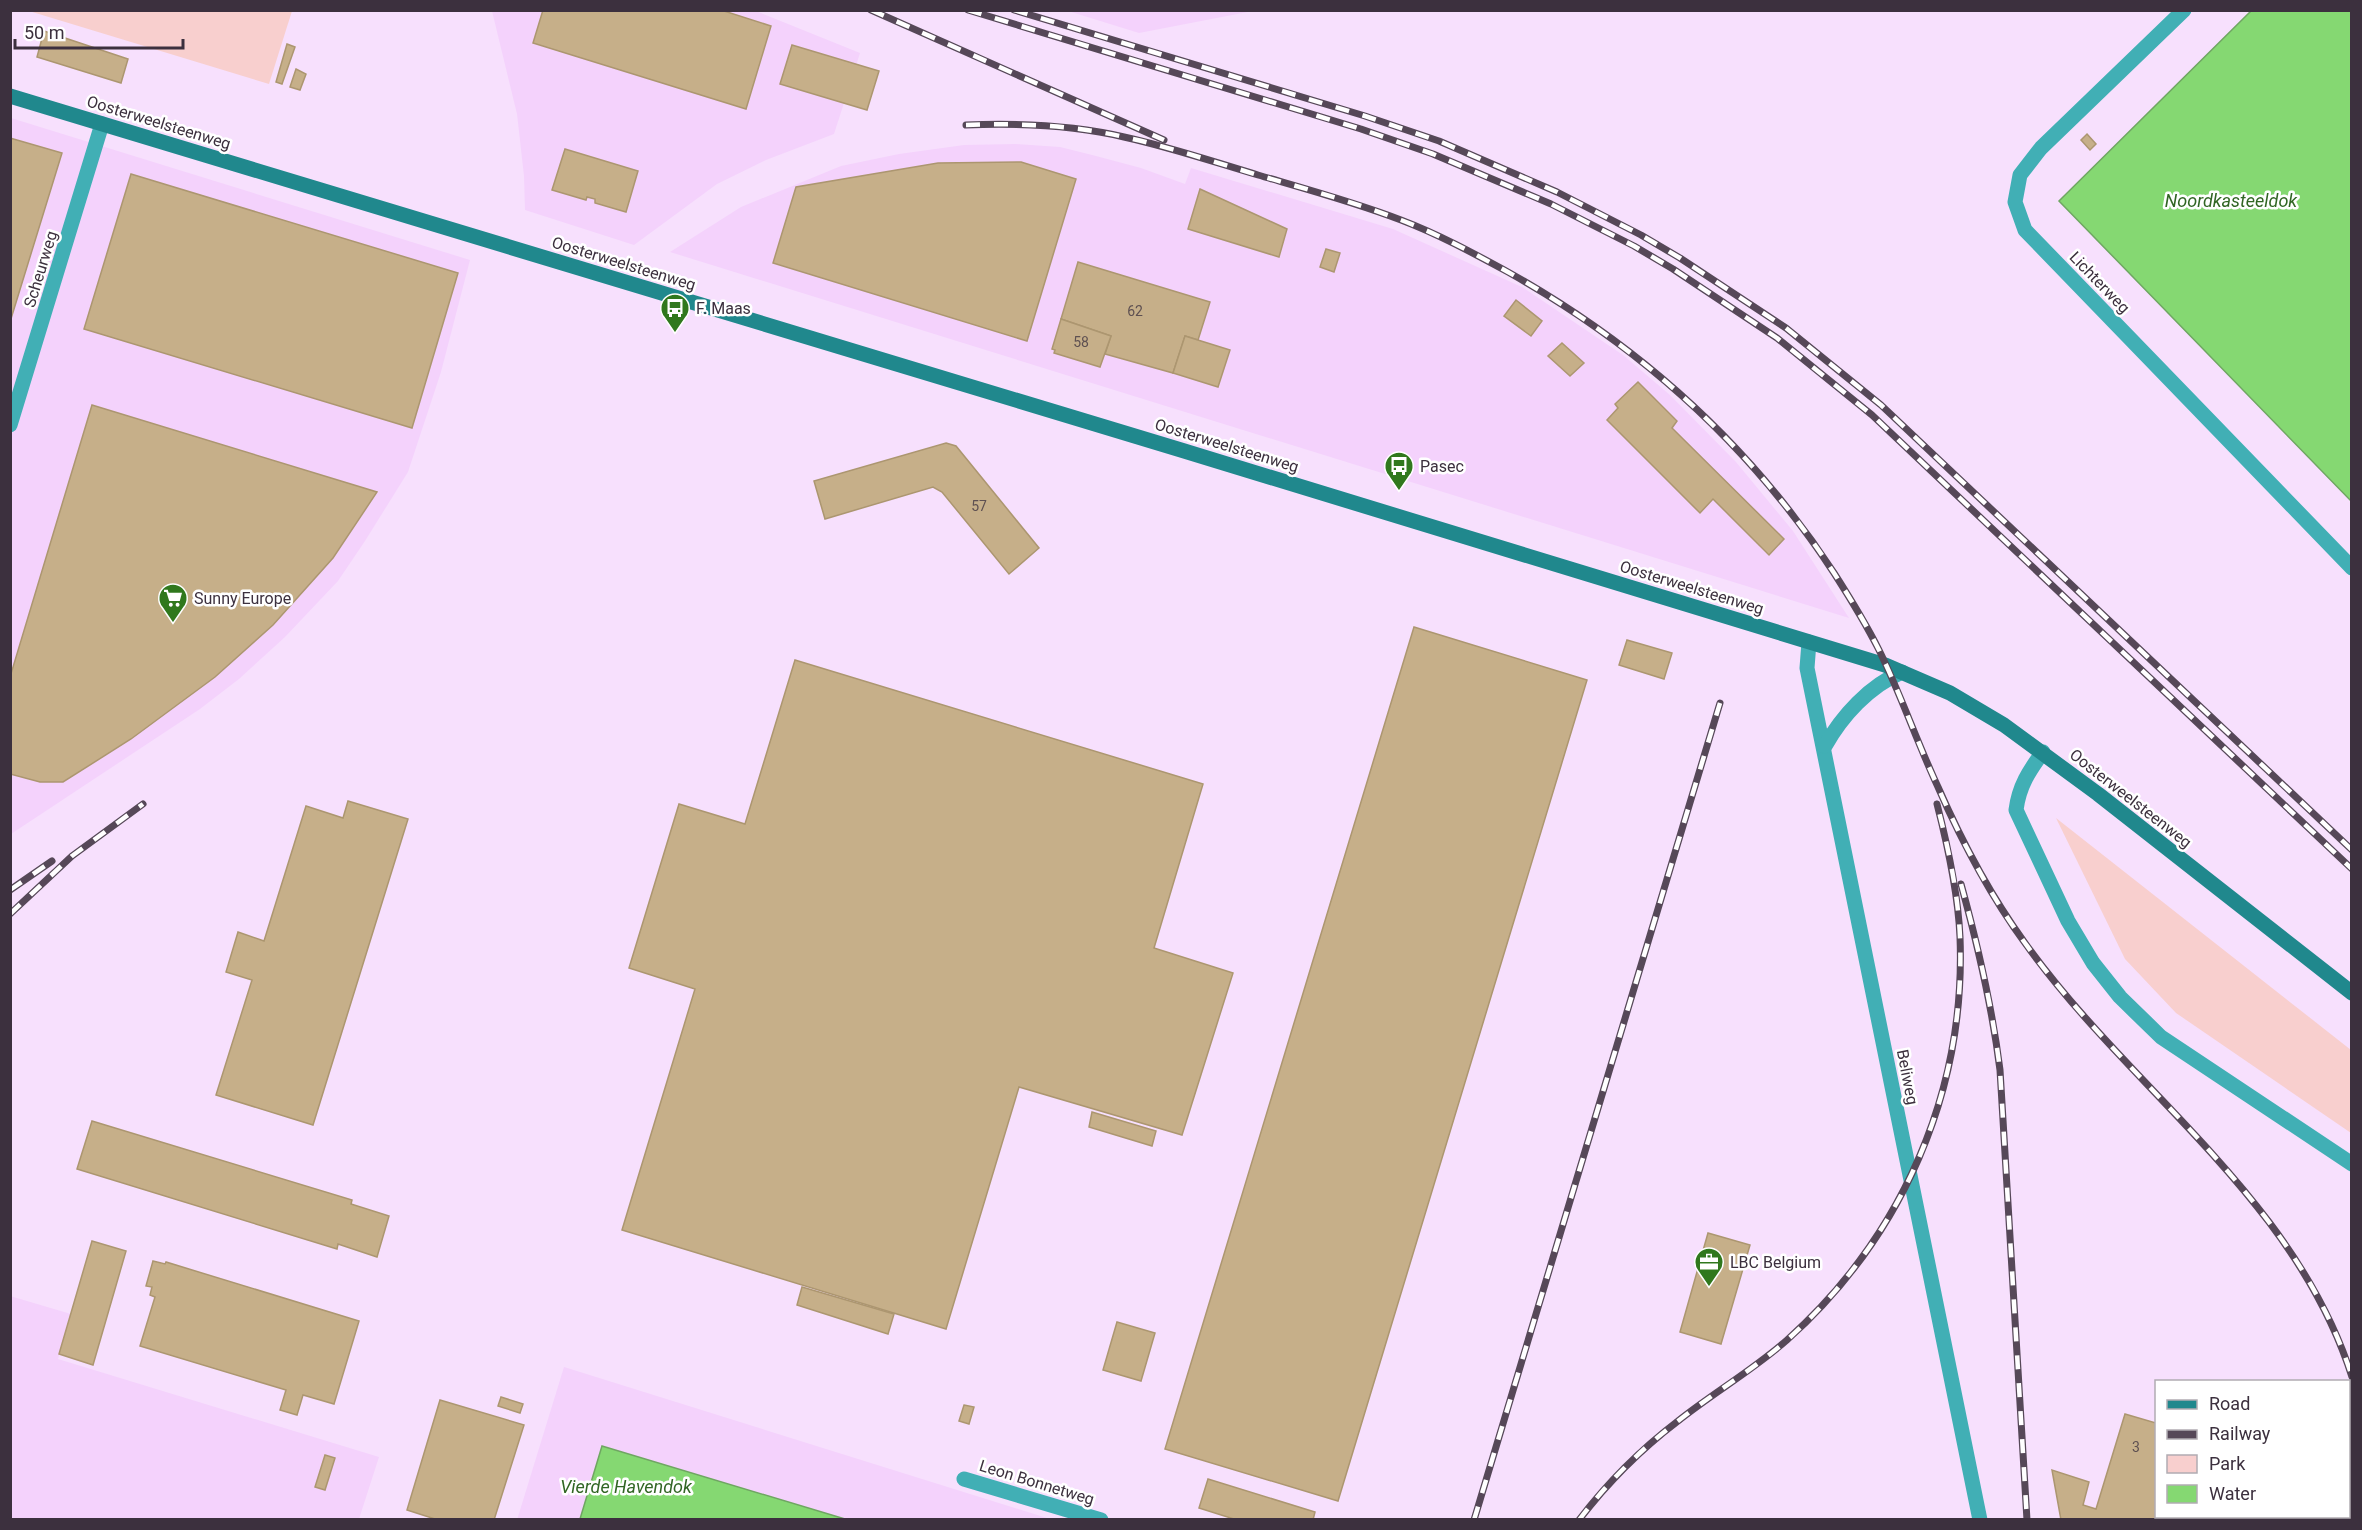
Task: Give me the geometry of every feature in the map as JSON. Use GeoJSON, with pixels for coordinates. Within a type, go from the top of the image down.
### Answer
{"type":"FeatureCollection","features":[{"type":"Feature","properties":{"kind":"main road","name":"Oosterweelsteenweg"},"geometry":{"type":"LineString","coordinates":[[10,96],[1861,657],[1902,672],[1959,698],[2043,752],[2352,993]]}},
{"type":"Feature","properties":{"kind":"street","name":"Lichterweg"},"geometry":{"type":"LineString","coordinates":[[2184,10],[2041,148],[2020,175],[2015,202],[2025,230],[2352,568]]}},
{"type":"Feature","properties":{"kind":"street","name":"Scheurweg"},"geometry":{"type":"LineString","coordinates":[[10,425],[102,124]]}},
{"type":"Feature","properties":{"kind":"street","name":"Beliweg"},"geometry":{"type":"LineString","coordinates":[[1809,642],[1807,668],[1825,746],[1980,1520]]}},
{"type":"Feature","properties":{"kind":"street"},"geometry":{"type":"LineString","coordinates":[[1825,746],[1836,727],[1855,706],[1891,677],[1902,672]]}},
{"type":"Feature","properties":{"kind":"street"},"geometry":{"type":"LineString","coordinates":[[2043,752],[2025,777],[2018,793],[2016,810],[2068,921],[2093,963],[2120,997],[2161,1037],[2352,1164]]}},
{"type":"Feature","properties":{"kind":"street","name":"Leon Bonnetweg"},"geometry":{"type":"LineString","coordinates":[[964,1479],[1101,1520]]}},
{"type":"Feature","properties":{"kind":"shaded area"},"geometry":{"type":"Polygon","coordinates":[[[492,11],[756,11],[860,53],[834,134],[766,160],[717,184],[634,245],[525,210],[524,176],[517,114],[492,11]]]}},
{"type":"Feature","properties":{"kind":"shaded area"},"geometry":{"type":"Polygon","coordinates":[[[1068,11],[1253,11],[1139,33],[1068,11]]]}},
{"type":"Feature","properties":{"kind":"shaded area"},"geometry":{"type":"Polygon","coordinates":[[[11,118],[470,260],[441,372],[408,472],[338,581],[285,637],[239,679],[200,709],[11,834],[11,118]]]}},
{"type":"Feature","properties":{"kind":"shaded area"},"geometry":{"type":"Polygon","coordinates":[[[1016,144],[1060,147],[1141,168],[1185,184],[1191,168],[1393,229],[1522,287],[1623,355],[1670,395],[1736,462],[1793,531],[1849,618],[670,252],[741,207],[841,166],[899,154],[964,145],[1016,144]]]}},
{"type":"Feature","properties":{"kind":"shaded area"},"geometry":{"type":"Polygon","coordinates":[[[10,1296],[71,1314],[58,1359],[379,1457],[359,1519],[11,1519],[10,1296]]]}},
{"type":"Feature","properties":{"kind":"shaded area"},"geometry":{"type":"Polygon","coordinates":[[[564,1367],[1050,1519],[845,1519],[602,1447],[580,1519],[517,1520],[564,1367]]]}},
{"type":"Feature","properties":{"kind":"green space"},"geometry":{"type":"Polygon","coordinates":[[[29,11],[292,11],[269,84],[29,11]]]}},
{"type":"Feature","properties":{"kind":"green space"},"geometry":{"type":"Polygon","coordinates":[[[2056,818],[2351,1050],[2351,1133],[2176,1013],[2125,959],[2056,818]]]}},
{"type":"Feature","properties":{"kind":"water","name":"Noordkasteeldok"},"geometry":{"type":"Polygon","coordinates":[[[2251,11],[2351,11],[2351,501],[2059,201],[2251,11]]]}},
{"type":"Feature","properties":{"kind":"water","name":"Vierde Havendok"},"geometry":{"type":"Polygon","coordinates":[[[602,1446],[845,1519],[580,1519],[602,1446]]]}},
{"type":"Feature","properties":{"kind":"building"},"geometry":{"type":"Polygon","coordinates":[[[543,10],[721,10],[771,26],[746,109],[533,43],[543,10]]]}},
{"type":"Feature","properties":{"kind":"building"},"geometry":{"type":"Polygon","coordinates":[[[44,31],[128,59],[121,83],[37,57],[44,31]]]}},
{"type":"Feature","properties":{"kind":"building"},"geometry":{"type":"Polygon","coordinates":[[[287,44],[295,47],[282,84],[276,82],[287,44]]]}},
{"type":"Feature","properties":{"kind":"building"},"geometry":{"type":"Polygon","coordinates":[[[792,45],[879,71],[867,110],[780,84],[792,45]]]}},
{"type":"Feature","properties":{"kind":"building"},"geometry":{"type":"Polygon","coordinates":[[[296,69],[306,74],[300,90],[290,87],[296,69]]]}},
{"type":"Feature","properties":{"kind":"building"},"geometry":{"type":"Polygon","coordinates":[[[2087,134],[2096,144],[2090,150],[2081,140],[2087,134]]]}},
{"type":"Feature","properties":{"kind":"building"},"geometry":{"type":"Polygon","coordinates":[[[10,138],[62,153],[10,322],[10,138]]]}},
{"type":"Feature","properties":{"kind":"building"},"geometry":{"type":"Polygon","coordinates":[[[565,149],[638,171],[626,212],[595,203],[595,199],[587,197],[586,200],[552,190],[565,149]]]}},
{"type":"Feature","properties":{"kind":"building"},"geometry":{"type":"Polygon","coordinates":[[[1021,162],[1076,179],[1027,341],[773,263],[796,187],[938,163],[1021,162]]]}},
{"type":"Feature","properties":{"kind":"building"},"geometry":{"type":"Polygon","coordinates":[[[131,174],[458,273],[412,428],[84,329],[131,174]]]}},
{"type":"Feature","properties":{"kind":"building"},"geometry":{"type":"Polygon","coordinates":[[[1200,189],[1287,229],[1279,257],[1188,229],[1200,189]]]}},
{"type":"Feature","properties":{"kind":"building"},"geometry":{"type":"Polygon","coordinates":[[[1326,249],[1340,253],[1334,272],[1320,267],[1326,249]]]}},
{"type":"Feature","properties":{"kind":"building"},"geometry":{"type":"Polygon","coordinates":[[[1078,262],[1210,302],[1198,340],[1185,336],[1173,373],[1105,354],[1111,336],[1061,319],[1078,262]]]}},
{"type":"Feature","properties":{"kind":"building"},"geometry":{"type":"Polygon","coordinates":[[[1516,300],[1542,321],[1531,336],[1504,316],[1516,300]]]}},
{"type":"Feature","properties":{"kind":"building"},"geometry":{"type":"Polygon","coordinates":[[[1061,319],[1111,336],[1100,367],[1054,353],[1055,350],[1052,349],[1061,319]]]}},
{"type":"Feature","properties":{"kind":"building"},"geometry":{"type":"Polygon","coordinates":[[[1185,336],[1230,350],[1218,387],[1173,373],[1185,336]]]}},
{"type":"Feature","properties":{"kind":"building"},"geometry":{"type":"Polygon","coordinates":[[[1562,343],[1584,363],[1570,376],[1548,356],[1562,343]]]}},
{"type":"Feature","properties":{"kind":"building"},"geometry":{"type":"Polygon","coordinates":[[[1638,382],[1677,421],[1672,428],[1784,539],[1769,555],[1713,499],[1700,513],[1607,420],[1618,408],[1615,404],[1638,382]]]}},
{"type":"Feature","properties":{"kind":"building"},"geometry":{"type":"Polygon","coordinates":[[[92,405],[377,492],[333,558],[273,625],[215,677],[131,739],[63,782],[40,782],[10,774],[10,677],[92,405]]]}},
{"type":"Feature","properties":{"kind":"building"},"geometry":{"type":"Polygon","coordinates":[[[946,443],[956,446],[1039,548],[1009,574],[942,492],[933,487],[825,519],[814,481],[946,443]]]}},
{"type":"Feature","properties":{"kind":"building"},"geometry":{"type":"Polygon","coordinates":[[[1414,627],[1587,680],[1338,1501],[1165,1449],[1414,627]]]}},
{"type":"Feature","properties":{"kind":"building"},"geometry":{"type":"Polygon","coordinates":[[[1627,640],[1672,653],[1664,679],[1619,665],[1627,640]]]}},
{"type":"Feature","properties":{"kind":"building"},"geometry":{"type":"Polygon","coordinates":[[[795,660],[1203,784],[1154,948],[1233,973],[1182,1135],[1019,1087],[946,1329],[622,1230],[695,989],[629,968],[679,804],[745,824],[795,660]]]}},
{"type":"Feature","properties":{"kind":"building"},"geometry":{"type":"Polygon","coordinates":[[[348,801],[408,819],[313,1125],[216,1095],[252,980],[226,972],[238,932],[264,941],[306,806],[343,818],[348,801]]]}},
{"type":"Feature","properties":{"kind":"building"},"geometry":{"type":"Polygon","coordinates":[[[1092,1112],[1156,1131],[1152,1146],[1089,1127],[1092,1112]]]}},
{"type":"Feature","properties":{"kind":"building"},"geometry":{"type":"Polygon","coordinates":[[[92,1121],[352,1200],[351,1204],[389,1216],[377,1257],[338,1244],[337,1249],[77,1169],[92,1121]]]}},
{"type":"Feature","properties":{"kind":"building"},"geometry":{"type":"Polygon","coordinates":[[[1708,1233],[1750,1245],[1721,1344],[1680,1332],[1708,1233]]]}},
{"type":"Feature","properties":{"kind":"building"},"geometry":{"type":"Polygon","coordinates":[[[92,1241],[126,1251],[93,1365],[59,1354],[92,1241]]]}},
{"type":"Feature","properties":{"kind":"building"},"geometry":{"type":"Polygon","coordinates":[[[153,1261],[165,1264],[166,1262],[359,1321],[334,1404],[303,1395],[297,1415],[280,1410],[286,1390],[140,1346],[155,1297],[150,1295],[152,1287],[146,1286],[153,1261]]]}},
{"type":"Feature","properties":{"kind":"building"},"geometry":{"type":"Polygon","coordinates":[[[802,1287],[894,1314],[888,1334],[797,1305],[802,1287]]]}},
{"type":"Feature","properties":{"kind":"building"},"geometry":{"type":"Polygon","coordinates":[[[1117,1322],[1155,1333],[1141,1381],[1103,1370],[1117,1322]]]}},
{"type":"Feature","properties":{"kind":"building"},"geometry":{"type":"Polygon","coordinates":[[[501,1397],[523,1404],[520,1413],[498,1406],[501,1397]]]}},
{"type":"Feature","properties":{"kind":"building"},"geometry":{"type":"Polygon","coordinates":[[[440,1400],[524,1425],[494,1520],[438,1520],[407,1510],[440,1400]]]}},
{"type":"Feature","properties":{"kind":"building"},"geometry":{"type":"Polygon","coordinates":[[[964,1405],[974,1407],[969,1424],[959,1421],[964,1405]]]}},
{"type":"Feature","properties":{"kind":"building"},"geometry":{"type":"Polygon","coordinates":[[[2125,1414],[2155,1423],[2155,1518],[2180,1518],[2180,1520],[2061,1520],[2052,1470],[2089,1482],[2083,1505],[2096,1509],[2125,1414]]]}},
{"type":"Feature","properties":{"kind":"building"},"geometry":{"type":"Polygon","coordinates":[[[325,1455],[335,1458],[325,1490],[315,1487],[325,1455]]]}},
{"type":"Feature","properties":{"kind":"building"},"geometry":{"type":"Polygon","coordinates":[[[1208,1479],[1315,1512],[1313,1520],[1237,1520],[1199,1508],[1208,1479]]]}},
{"type":"Feature","properties":{"kind":"railway"},"geometry":{"type":"LineString","coordinates":[[871,10],[1164,140]]}},
{"type":"Feature","properties":{"kind":"railway"},"geometry":{"type":"LineString","coordinates":[[968,10],[1361,129],[1433,154],[1551,204],[1634,246],[1673,269],[1777,338],[1872,415],[2352,869]]}},
{"type":"Feature","properties":{"kind":"railway"},"geometry":{"type":"LineString","coordinates":[[1014,10],[1365,116],[1439,141],[1557,192],[1641,235],[1680,258],[1786,328],[1881,405],[2352,850]]}},
{"type":"Feature","properties":{"kind":"railway"},"geometry":{"type":"LineString","coordinates":[[966,125],[1046,126],[1124,137],[1330,196],[1401,220],[1469,251],[1557,301],[1603,332],[1689,403],[1729,441],[1767,483],[1802,527],[1846,592],[1887,667],[1957,828],[1977,868],[2012,925],[2067,997],[2207,1148],[2292,1254],[2326,1313],[2352,1377]]}},
{"type":"Feature","properties":{"kind":"railway"},"geometry":{"type":"LineString","coordinates":[[1474,1520],[1720,703]]}},
{"type":"Feature","properties":{"kind":"railway"},"geometry":{"type":"LineString","coordinates":[[10,914],[72,856],[143,804]]}},
{"type":"Feature","properties":{"kind":"railway"},"geometry":{"type":"LineString","coordinates":[[1579,1520],[1625,1467],[1651,1443],[1787,1340],[1828,1299],[1863,1255],[1894,1208],[1919,1158],[1938,1105],[1952,1051],[1959,995],[1960,937],[1957,903],[1949,853],[1937,804]]}},
{"type":"Feature","properties":{"kind":"railway"},"geometry":{"type":"LineString","coordinates":[[10,890],[52,861]]}},
{"type":"Feature","properties":{"kind":"railway"},"geometry":{"type":"LineString","coordinates":[[1961,884],[1984,976],[2000,1070],[2027,1520]]}},
{"type":"Feature","properties":{"kind":"place","name":"F. Maas"},"geometry":{"type":"Point","coordinates":[675,334]}},
{"type":"Feature","properties":{"kind":"place","name":"Pasec"},"geometry":{"type":"Point","coordinates":[1399,492]}},
{"type":"Feature","properties":{"kind":"place","name":"Sunny Europe"},"geometry":{"type":"Point","coordinates":[173,624]}},
{"type":"Feature","properties":{"kind":"place","name":"LBC Belgium"},"geometry":{"type":"Point","coordinates":[1709,1288]}}]}
